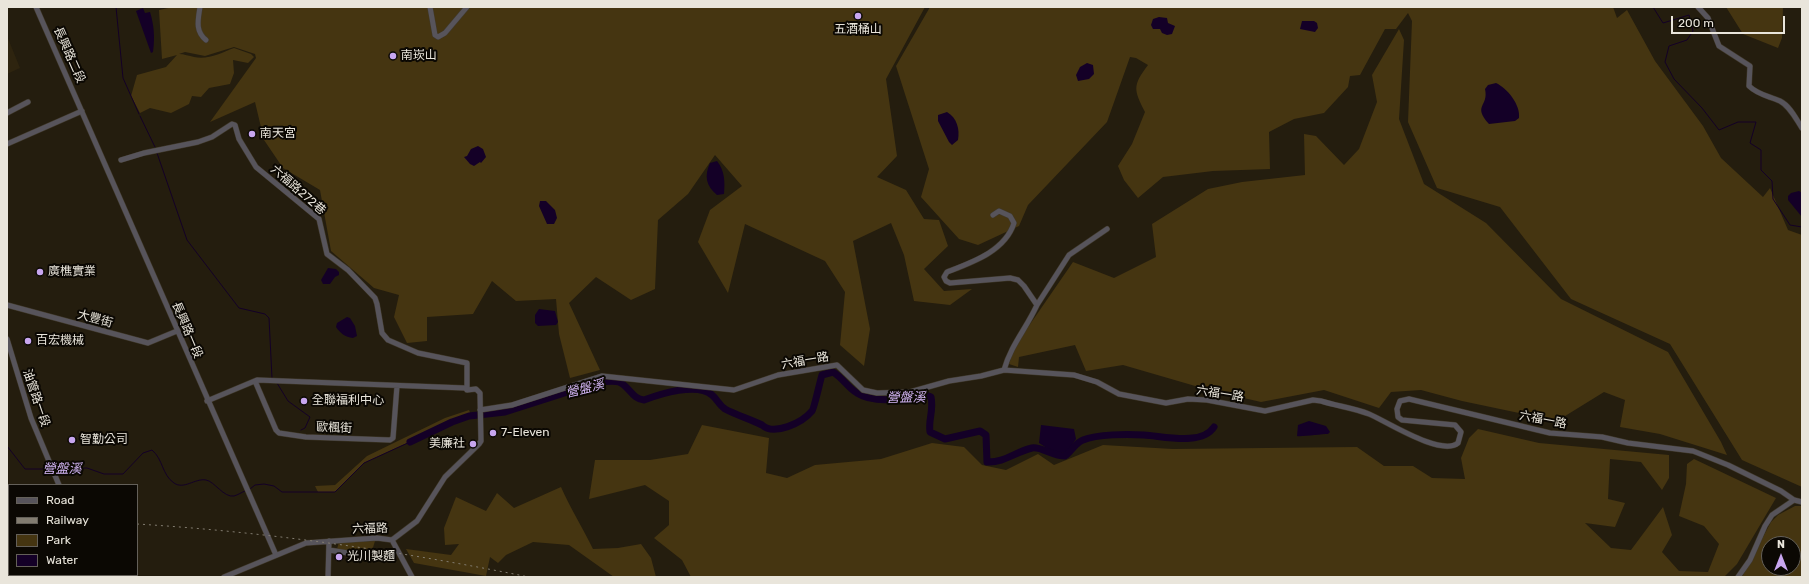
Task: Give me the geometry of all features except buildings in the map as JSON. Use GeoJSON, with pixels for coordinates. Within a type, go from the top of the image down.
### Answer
{"type":"FeatureCollection","features":[{"type":"Feature","properties":{"kind":"street","name":"長興路二段"},"geometry":{"type":"LineString","coordinates":[[36,7],[82,111]]}},
{"type":"Feature","properties":{"kind":"street"},"geometry":{"type":"LineString","coordinates":[[200,7],[197,23],[200,35],[206,40]]}},
{"type":"Feature","properties":{"kind":"street"},"geometry":{"type":"LineString","coordinates":[[430,7],[435,34],[438,37],[445,33],[467,7]]}},
{"type":"Feature","properties":{"kind":"street"},"geometry":{"type":"LineString","coordinates":[[1698,7],[1708,18],[1719,46],[1750,66],[1749,86],[1755,92],[1781,102],[1787,107],[1802,128]]}},
{"type":"Feature","properties":{"kind":"street"},"geometry":{"type":"LineString","coordinates":[[7,112],[28,102]]}},
{"type":"Feature","properties":{"kind":"street"},"geometry":{"type":"LineString","coordinates":[[7,144],[82,111]]}},
{"type":"Feature","properties":{"kind":"street","name":"長興路一段"},"geometry":{"type":"LineString","coordinates":[[82,111],[207,401],[276,555]]}},
{"type":"Feature","properties":{"kind":"street","name":"六福路272巷"},"geometry":{"type":"LineString","coordinates":[[121,160],[144,153],[198,142],[212,137],[232,124],[235,125],[239,139],[256,167],[319,219],[327,254],[348,270],[374,298],[378,304],[382,333],[388,340],[418,354],[467,363],[467,390]]}},
{"type":"Feature","properties":{"kind":"street"},"geometry":{"type":"LineString","coordinates":[[993,215],[999,211],[1010,216],[1014,223],[1011,233],[1002,243],[990,252],[948,272],[944,277],[946,281],[950,283],[1010,278],[1018,280],[1037,305]]}},
{"type":"Feature","properties":{"kind":"street"},"geometry":{"type":"LineString","coordinates":[[1004,370],[1009,353],[1069,255],[1107,229]]}},
{"type":"Feature","properties":{"kind":"street","name":"大豐街"},"geometry":{"type":"LineString","coordinates":[[7,305],[148,343],[177,331]]}},
{"type":"Feature","properties":{"kind":"street","name":"油管路一段"},"geometry":{"type":"LineString","coordinates":[[7,339],[28,412],[58,484]]}},
{"type":"Feature","properties":{"kind":"street","name":"六福一路"},"geometry":{"type":"LineString","coordinates":[[480,410],[512,405],[602,376],[734,390],[778,375],[837,365],[863,390],[892,394],[910,392],[949,381],[981,376],[1004,370],[1074,376],[1097,382],[1119,394],[1166,403],[1188,399],[1207,400],[1265,411],[1313,400],[1321,401],[1369,414],[1410,436],[1447,446],[1452,446],[1458,443],[1461,432],[1454,425],[1402,420],[1398,417],[1398,405],[1400,401],[1409,399],[1550,433],[1602,437],[1628,443],[1693,451],[1734,468],[1781,491],[1794,500],[1802,502]]}},
{"type":"Feature","properties":{"kind":"street"},"geometry":{"type":"LineString","coordinates":[[207,401],[255,381],[465,388],[467,390],[476,389],[480,393],[480,410]]}},
{"type":"Feature","properties":{"kind":"street","name":"歐楓街"},"geometry":{"type":"LineString","coordinates":[[255,381],[276,430],[279,433],[306,437],[390,440],[393,438],[397,386]]}},
{"type":"Feature","properties":{"kind":"street","name":"六福路"},"geometry":{"type":"LineString","coordinates":[[224,577],[306,543],[377,538],[392,540],[417,521],[445,477],[479,444],[480,410]]}},
{"type":"Feature","properties":{"kind":"street"},"geometry":{"type":"LineString","coordinates":[[1738,577],[1750,560],[1765,526],[1772,515],[1794,500]]}},
{"type":"Feature","properties":{"kind":"street"},"geometry":{"type":"LineString","coordinates":[[392,540],[412,577]]}},
{"type":"Feature","properties":{"kind":"street"},"geometry":{"type":"LineString","coordinates":[[328,577],[329,541]]}},
{"type":"Feature","properties":{"kind":"street"},"geometry":{"type":"LineString","coordinates":[[329,550],[374,557]]}},
{"type":"Feature","properties":{"kind":"shaded area"},"geometry":{"type":"Polygon","coordinates":[[[7,36],[20,68],[7,74],[7,36]]]}},
{"type":"Feature","properties":{"kind":"green space"},"geometry":{"type":"Polygon","coordinates":[[[173,7],[925,7],[886,79],[897,156],[877,177],[906,190],[924,219],[939,220],[948,246],[924,269],[944,291],[972,289],[950,305],[914,301],[904,255],[891,223],[853,241],[870,329],[864,366],[840,345],[845,292],[825,261],[745,224],[728,293],[698,242],[710,210],[742,186],[715,155],[688,194],[658,220],[655,289],[631,300],[596,277],[569,303],[600,370],[570,378],[559,334],[556,299],[516,301],[492,281],[473,314],[427,317],[427,341],[407,343],[394,317],[399,295],[374,288],[331,251],[320,190],[283,168],[264,140],[255,102],[210,122],[256,58],[255,54],[234,47],[205,56],[185,52],[179,54],[204,58],[214,56],[234,48],[251,54],[254,57],[248,63],[233,60],[234,73],[230,84],[209,88],[201,97],[192,96],[189,104],[171,113],[150,108],[140,113],[131,96],[137,75],[166,67],[177,55],[162,59],[159,10],[173,7]]]}},
{"type":"Feature","properties":{"kind":"green space"},"geometry":{"type":"Polygon","coordinates":[[[930,7],[1613,7],[1617,18],[1627,10],[1655,61],[1703,126],[1721,158],[1763,197],[1770,188],[1788,230],[1802,235],[1802,487],[1742,460],[1670,344],[1571,299],[1500,207],[1437,188],[1408,122],[1412,21],[1408,13],[1396,29],[1385,29],[1360,75],[1350,76],[1348,87],[1324,113],[1294,119],[1269,132],[1270,169],[1213,171],[1163,177],[1138,198],[1124,180],[1118,166],[1132,144],[1145,112],[1136,88],[1139,78],[1148,65],[1136,58],[1130,57],[1107,122],[1028,205],[1019,226],[978,245],[959,239],[921,197],[929,169],[896,66],[930,7]]]}},
{"type":"Feature","properties":{"kind":"green space"},"geometry":{"type":"Polygon","coordinates":[[[1726,7],[1783,7],[1782,38],[1778,48],[1743,34],[1726,7]]]}},
{"type":"Feature","properties":{"kind":"green space"},"geometry":{"type":"Polygon","coordinates":[[[1399,29],[1404,40],[1399,119],[1424,184],[1486,223],[1561,299],[1668,352],[1721,442],[1727,455],[1660,434],[1620,427],[1625,400],[1604,392],[1557,421],[1462,401],[1421,390],[1391,392],[1379,408],[1324,390],[1261,402],[1209,390],[1123,365],[1086,371],[1075,345],[1019,357],[1018,367],[1009,364],[1015,346],[1073,262],[1114,278],[1156,257],[1152,224],[1208,189],[1242,182],[1305,175],[1304,134],[1316,136],[1344,165],[1359,149],[1377,102],[1372,75],[1399,29]]]}},
{"type":"Feature","properties":{"kind":"green space"},"geometry":{"type":"Polygon","coordinates":[[[469,410],[471,415],[452,422],[364,463],[335,492],[318,492],[315,486],[335,485],[367,456],[445,418],[469,410]]]}},
{"type":"Feature","properties":{"kind":"green space"},"geometry":{"type":"Polygon","coordinates":[[[702,425],[769,438],[766,473],[787,478],[815,465],[881,459],[932,443],[964,447],[982,465],[1006,470],[1038,454],[1054,465],[1103,445],[1173,449],[1357,447],[1384,466],[1413,466],[1432,478],[1465,479],[1461,458],[1469,438],[1478,429],[1539,443],[1669,455],[1669,478],[1662,490],[1641,462],[1610,459],[1608,499],[1625,503],[1615,527],[1585,523],[1611,548],[1631,550],[1663,507],[1672,535],[1662,552],[1679,571],[1708,572],[1719,544],[1704,526],[1679,516],[1686,484],[1687,464],[1694,459],[1776,498],[1737,564],[1724,577],[691,577],[682,560],[654,538],[669,525],[669,501],[645,485],[589,499],[595,460],[650,460],[688,454],[702,425]]]}},
{"type":"Feature","properties":{"kind":"green space"},"geometry":{"type":"Polygon","coordinates":[[[561,487],[593,549],[618,548],[641,544],[651,558],[656,577],[614,577],[569,545],[533,542],[506,555],[498,563],[490,557],[486,576],[414,563],[406,549],[451,555],[459,544],[445,545],[444,528],[456,497],[486,511],[497,493],[514,508],[561,487]]]}},
{"type":"Feature","properties":{"kind":"green space"},"geometry":{"type":"Polygon","coordinates":[[[1795,506],[1802,506],[1802,577],[1742,577],[1761,541],[1761,576],[1801,576],[1801,536],[1764,536],[1771,522],[1778,515],[1795,506]]]}},
{"type":"Feature","properties":{"kind":"green space"},"geometry":{"type":"Polygon","coordinates":[[[375,541],[371,554],[337,549],[339,542],[375,541]]]}},
{"type":"Feature","properties":{"kind":"water"},"geometry":{"type":"Polygon","coordinates":[[[143,8],[145,13],[150,12],[154,31],[153,52],[151,53],[136,11],[143,8]]]}},
{"type":"Feature","properties":{"kind":"water"},"geometry":{"type":"Polygon","coordinates":[[[1159,17],[1167,18],[1168,23],[1175,26],[1172,34],[1167,35],[1162,33],[1160,29],[1153,29],[1151,25],[1153,19],[1159,17]]]}},
{"type":"Feature","properties":{"kind":"water"},"geometry":{"type":"Polygon","coordinates":[[[1302,21],[1314,21],[1317,23],[1318,28],[1315,32],[1300,29],[1302,21]]]}},
{"type":"Feature","properties":{"kind":"water"},"geometry":{"type":"Polygon","coordinates":[[[1087,63],[1093,65],[1094,74],[1089,79],[1078,81],[1076,75],[1080,67],[1087,63]]]}},
{"type":"Feature","properties":{"kind":"water"},"geometry":{"type":"Polygon","coordinates":[[[1496,83],[1509,93],[1516,103],[1519,118],[1515,121],[1489,124],[1484,118],[1481,109],[1486,95],[1485,89],[1488,85],[1496,83]]]}},
{"type":"Feature","properties":{"kind":"water"},"geometry":{"type":"Polygon","coordinates":[[[947,112],[953,117],[959,132],[958,140],[952,145],[938,121],[938,115],[947,112]]]}},
{"type":"Feature","properties":{"kind":"water"},"geometry":{"type":"Polygon","coordinates":[[[478,146],[483,149],[486,157],[481,163],[480,162],[474,166],[464,157],[467,156],[471,149],[478,146]]]}},
{"type":"Feature","properties":{"kind":"water"},"geometry":{"type":"Polygon","coordinates":[[[717,161],[724,177],[724,194],[717,195],[708,184],[707,172],[710,163],[717,161]]]}},
{"type":"Feature","properties":{"kind":"water"},"geometry":{"type":"Polygon","coordinates":[[[1799,191],[1802,193],[1802,217],[1788,200],[1788,196],[1791,193],[1799,191]]]}},
{"type":"Feature","properties":{"kind":"water"},"geometry":{"type":"Polygon","coordinates":[[[540,201],[546,201],[555,210],[557,218],[554,224],[547,224],[539,206],[540,201]]]}},
{"type":"Feature","properties":{"kind":"water"},"geometry":{"type":"Polygon","coordinates":[[[328,268],[336,269],[339,272],[339,275],[335,277],[330,284],[323,284],[321,280],[328,268]]]}},
{"type":"Feature","properties":{"kind":"water"},"geometry":{"type":"Polygon","coordinates":[[[539,309],[555,311],[558,322],[556,325],[538,326],[535,323],[535,315],[539,309]]]}},
{"type":"Feature","properties":{"kind":"water"},"geometry":{"type":"Polygon","coordinates":[[[347,317],[350,318],[355,326],[357,336],[353,338],[343,334],[336,327],[337,323],[347,317]]]}},
{"type":"Feature","properties":{"kind":"water"},"geometry":{"type":"Polygon","coordinates":[[[1309,421],[1326,426],[1330,432],[1328,434],[1297,436],[1298,425],[1309,421]]]}},
{"type":"Feature","properties":{"kind":"water"},"geometry":{"type":"Polygon","coordinates":[[[1041,425],[1074,429],[1076,439],[1066,453],[1053,452],[1039,443],[1041,425]]]}},
{"type":"Feature","properties":{"kind":"waterway"},"geometry":{"type":"LineString","coordinates":[[116,7],[123,78],[139,114]]}},
{"type":"Feature","properties":{"kind":"waterway"},"geometry":{"type":"LineString","coordinates":[[1653,7],[1663,23],[1689,15],[1693,31],[1687,40],[1669,46],[1665,62],[1674,79],[1702,108],[1719,130],[1738,122],[1756,122],[1750,143],[1761,150],[1761,170],[1772,181],[1773,199],[1790,225],[1802,227]]}},
{"type":"Feature","properties":{"kind":"waterway"},"geometry":{"type":"LineString","coordinates":[[140,116],[155,147]]}},
{"type":"Feature","properties":{"kind":"waterway"},"geometry":{"type":"LineString","coordinates":[[157,153],[187,240],[239,308],[265,314],[269,318],[272,378]]}},
{"type":"Feature","properties":{"kind":"waterway","name":"營盤溪"},"geometry":{"type":"LineString","coordinates":[[410,442],[452,422],[469,416],[505,412],[599,382],[612,381],[619,382],[633,395],[644,400],[678,390],[697,389],[705,391],[712,395],[725,409],[767,428],[780,429],[795,424],[812,411],[822,375],[833,372],[854,391],[865,397],[882,400],[926,395],[931,397],[932,406],[930,432],[945,439],[980,431],[986,435],[987,462],[999,461],[1032,448],[1039,448],[1060,456],[1065,456],[1080,441],[1089,438],[1113,435],[1192,438],[1208,433],[1214,427]]}},
{"type":"Feature","properties":{"kind":"waterway"},"geometry":{"type":"LineString","coordinates":[[277,383],[288,401],[310,417],[305,428],[301,430]]}},
{"type":"Feature","properties":{"kind":"waterway","name":"營盤溪"},"geometry":{"type":"LineString","coordinates":[[250,489],[255,485],[264,484],[274,486],[282,492],[335,492],[364,463],[410,442]]}},
{"type":"Feature","properties":{"kind":"waterway","name":"營盤溪"},"geometry":{"type":"LineString","coordinates":[[7,446],[25,469],[50,469]]}},
{"type":"Feature","properties":{"kind":"waterway","name":"營盤溪"},"geometry":{"type":"LineString","coordinates":[[55,469],[87,468],[104,474],[123,474],[143,453],[152,450],[156,454],[167,476],[178,485],[186,485],[206,480],[230,496],[235,496],[245,491]]}},
{"type":"Feature","properties":{"kind":"railway"},"geometry":{"type":"LineString","coordinates":[[138,524],[285,537],[432,559],[529,577]]}},
{"type":"Feature","properties":{"kind":"place","name":"五酒桶山"},"geometry":{"type":"Point","coordinates":[858,16]}},
{"type":"Feature","properties":{"kind":"place","name":"南崁山"},"geometry":{"type":"Point","coordinates":[393,56]}},
{"type":"Feature","properties":{"kind":"place","name":"南天宮"},"geometry":{"type":"Point","coordinates":[252,134]}},
{"type":"Feature","properties":{"kind":"place","name":"廣樵實業"},"geometry":{"type":"Point","coordinates":[40,272]}},
{"type":"Feature","properties":{"kind":"place","name":"百宏機械"},"geometry":{"type":"Point","coordinates":[28,341]}},
{"type":"Feature","properties":{"kind":"place","name":"全聯福利中心"},"geometry":{"type":"Point","coordinates":[304,401]}},
{"type":"Feature","properties":{"kind":"place","name":"7-Eleven"},"geometry":{"type":"Point","coordinates":[493,433]}},
{"type":"Feature","properties":{"kind":"place","name":"智勤公司"},"geometry":{"type":"Point","coordinates":[72,440]}},
{"type":"Feature","properties":{"kind":"place","name":"美廉社"},"geometry":{"type":"Point","coordinates":[473,444]}},
{"type":"Feature","properties":{"kind":"place","name":"光川製麵"},"geometry":{"type":"Point","coordinates":[339,557]}}]}
